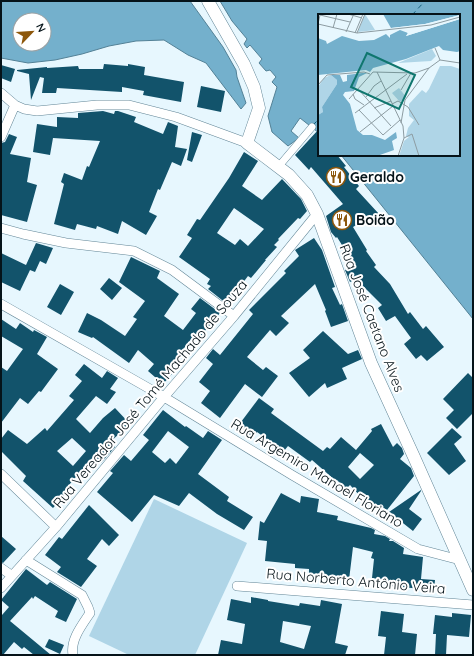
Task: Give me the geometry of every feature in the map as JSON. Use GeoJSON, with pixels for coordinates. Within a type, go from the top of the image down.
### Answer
{"type":"FeatureCollection","features":[{"type":"Feature","properties":{"kind":"street"},"geometry":{"type":"LineString","coordinates":[[1,93],[15,105],[24,109],[37,111],[97,105],[129,105],[176,117],[247,143],[259,108],[254,87],[244,64],[208,1]]}},
{"type":"Feature","properties":{"kind":"street"},"geometry":{"type":"LineString","coordinates":[[1,138],[15,105]]}},
{"type":"Feature","properties":{"kind":"street"},"geometry":{"type":"LineString","coordinates":[[279,166],[312,127]]}},
{"type":"Feature","properties":{"kind":"street","name":"Rua José Caetano Alves"},"geometry":{"type":"LineString","coordinates":[[247,143],[290,175],[307,195],[317,214],[370,363],[414,457],[473,590]]}},
{"type":"Feature","properties":{"kind":"street","name":"Rua Vereador José Tomé Machado de Souza"},"geometry":{"type":"LineString","coordinates":[[1,588],[11,575],[56,527],[164,397],[234,316],[317,214]]}},
{"type":"Feature","properties":{"kind":"street"},"geometry":{"type":"LineString","coordinates":[[1,228],[23,234],[66,242],[134,251],[172,270],[234,316]]}},
{"type":"Feature","properties":{"kind":"street","name":"Rua Argemiro Manoel Floriano"},"geometry":{"type":"LineString","coordinates":[[1,304],[164,397],[292,475],[418,549],[460,560]]}},
{"type":"Feature","properties":{"kind":"street"},"geometry":{"type":"LineString","coordinates":[[1,474],[56,527]]}},
{"type":"Feature","properties":{"kind":"street"},"geometry":{"type":"LineString","coordinates":[[26,560],[82,596],[88,607],[90,613],[76,637],[73,655]]}},
{"type":"Feature","properties":{"kind":"street"},"geometry":{"type":"LineString","coordinates":[[1,568],[11,575]]}},
{"type":"Feature","properties":{"kind":"street","name":"Rua Norberto Antônio Veira"},"geometry":{"type":"LineString","coordinates":[[237,586],[473,605]]}},
{"type":"Feature","properties":{"kind":"shaded area"},"geometry":{"type":"Polygon","coordinates":[[[1,1],[190,1],[223,47],[236,70],[246,103],[241,109],[206,63],[188,55],[164,40],[136,41],[109,46],[55,60],[28,63],[1,58],[1,1]]]}},
{"type":"Feature","properties":{"kind":"shaded area"},"geometry":{"type":"Polygon","coordinates":[[[220,1],[473,1],[473,319],[342,156],[460,156],[460,14],[318,14],[318,132],[300,118],[291,131],[299,138],[288,146],[272,132],[268,116],[277,87],[272,82],[276,77],[270,70],[266,71],[259,63],[262,59],[250,45],[247,48],[244,44],[247,39],[232,21],[220,1]]]}},
{"type":"Feature","properties":{"kind":"shaded area"},"geometry":{"type":"Polygon","coordinates":[[[154,499],[247,543],[195,655],[129,655],[89,636],[154,499]]]}},
{"type":"Feature","properties":{"kind":"building"},"geometry":{"type":"Polygon","coordinates":[[[104,64],[128,66],[128,64],[145,67],[144,75],[184,82],[181,102],[143,95],[144,91],[122,87],[122,92],[57,88],[56,93],[42,93],[44,78],[40,77],[31,100],[29,74],[17,71],[47,67],[78,66],[79,69],[103,69],[104,64]]]}},
{"type":"Feature","properties":{"kind":"building"},"geometry":{"type":"Polygon","coordinates":[[[1,65],[15,69],[11,82],[1,78],[1,65]]]}},
{"type":"Feature","properties":{"kind":"building"},"geometry":{"type":"Polygon","coordinates":[[[201,86],[225,91],[221,112],[197,107],[201,86]]]}},
{"type":"Feature","properties":{"kind":"building"},"geometry":{"type":"Polygon","coordinates":[[[103,111],[114,114],[115,111],[118,111],[136,117],[134,122],[163,134],[168,122],[178,126],[175,147],[187,149],[181,166],[172,162],[160,190],[158,189],[149,212],[157,216],[146,235],[122,221],[118,234],[97,226],[96,229],[77,224],[75,230],[54,224],[64,184],[61,182],[64,173],[82,180],[87,166],[89,167],[100,141],[53,138],[50,155],[33,152],[37,124],[57,127],[57,117],[78,118],[78,113],[103,111]]]}},
{"type":"Feature","properties":{"kind":"building"},"geometry":{"type":"Polygon","coordinates":[[[318,130],[318,156],[338,156],[346,166],[344,167],[359,186],[356,189],[379,214],[373,221],[369,217],[353,227],[367,250],[366,251],[376,265],[374,267],[390,284],[408,314],[410,312],[423,329],[426,326],[444,347],[427,361],[421,355],[416,359],[404,344],[411,338],[395,316],[386,321],[378,308],[382,305],[356,279],[350,282],[345,270],[355,266],[337,237],[336,238],[331,232],[326,216],[343,204],[311,167],[309,170],[295,155],[318,130]]]}},
{"type":"Feature","properties":{"kind":"building"},"geometry":{"type":"Polygon","coordinates":[[[192,132],[202,135],[192,162],[187,160],[192,132]]]}},
{"type":"Feature","properties":{"kind":"building"},"geometry":{"type":"Polygon","coordinates":[[[9,134],[17,137],[10,154],[31,158],[27,182],[37,185],[27,222],[1,215],[1,143],[5,142],[9,134]]]}},
{"type":"Feature","properties":{"kind":"building"},"geometry":{"type":"Polygon","coordinates":[[[244,152],[258,161],[242,186],[262,200],[282,179],[301,199],[307,211],[300,219],[298,218],[278,239],[279,240],[274,245],[277,247],[251,278],[248,276],[227,304],[208,289],[211,286],[207,284],[210,279],[179,257],[192,238],[187,235],[197,219],[200,220],[229,178],[244,152]],[[234,208],[217,233],[235,245],[240,239],[248,246],[264,229],[234,208]]]}},
{"type":"Feature","properties":{"kind":"building"},"geometry":{"type":"Polygon","coordinates":[[[314,238],[322,250],[335,287],[332,288],[340,305],[342,304],[348,321],[331,327],[325,311],[326,310],[315,284],[281,316],[289,323],[276,336],[270,330],[247,357],[263,370],[266,367],[278,376],[262,397],[245,384],[220,418],[201,403],[210,391],[199,382],[213,364],[206,358],[213,349],[220,355],[253,314],[249,310],[286,273],[284,271],[299,256],[295,250],[314,238]]]}},
{"type":"Feature","properties":{"kind":"building"},"geometry":{"type":"Polygon","coordinates":[[[36,243],[53,248],[46,264],[40,261],[35,272],[30,270],[20,291],[1,282],[1,253],[26,265],[36,243]]]}},
{"type":"Feature","properties":{"kind":"building"},"geometry":{"type":"Polygon","coordinates":[[[131,257],[160,271],[157,278],[179,294],[164,316],[183,330],[196,313],[191,309],[200,298],[220,313],[199,338],[195,334],[167,370],[172,374],[163,384],[148,371],[154,364],[138,350],[129,363],[93,337],[92,338],[78,332],[87,313],[101,320],[125,336],[137,319],[133,317],[145,301],[119,282],[131,257]]]}},
{"type":"Feature","properties":{"kind":"building"},"geometry":{"type":"Polygon","coordinates":[[[109,278],[122,288],[112,300],[100,289],[109,278]]]}},
{"type":"Feature","properties":{"kind":"building"},"geometry":{"type":"Polygon","coordinates":[[[60,284],[74,292],[61,315],[47,307],[60,284]]]}},
{"type":"Feature","properties":{"kind":"building"},"geometry":{"type":"Polygon","coordinates":[[[1,319],[16,329],[20,323],[33,332],[34,330],[47,337],[37,354],[58,369],[41,392],[39,391],[28,404],[20,398],[1,423],[1,367],[7,371],[23,349],[1,336],[1,319]]]}},
{"type":"Feature","properties":{"kind":"building"},"geometry":{"type":"Polygon","coordinates":[[[323,331],[348,354],[358,350],[362,359],[342,368],[347,379],[327,388],[325,383],[309,397],[289,373],[310,358],[303,350],[323,331]]]}},
{"type":"Feature","properties":{"kind":"building"},"geometry":{"type":"Polygon","coordinates":[[[84,364],[102,378],[107,371],[118,378],[110,389],[116,392],[107,404],[96,396],[76,419],[90,433],[103,418],[115,408],[130,424],[109,443],[115,447],[101,463],[93,457],[69,485],[71,488],[53,508],[23,481],[26,476],[1,451],[1,439],[8,430],[27,444],[45,428],[47,431],[74,400],[69,396],[82,381],[75,375],[84,364]],[[72,438],[57,451],[73,466],[86,451],[72,438]]]}},
{"type":"Feature","properties":{"kind":"building"},"geometry":{"type":"Polygon","coordinates":[[[468,373],[473,378],[473,413],[457,429],[446,418],[454,410],[443,399],[468,373]]]}},
{"type":"Feature","properties":{"kind":"building"},"geometry":{"type":"Polygon","coordinates":[[[259,398],[274,409],[271,413],[323,451],[327,447],[330,449],[341,437],[356,450],[372,431],[371,429],[381,424],[393,447],[397,443],[402,448],[404,454],[400,459],[411,468],[414,476],[387,510],[379,505],[376,507],[362,496],[361,497],[350,485],[346,489],[312,460],[310,462],[288,446],[284,451],[257,432],[253,437],[238,426],[259,398]],[[360,453],[348,467],[360,479],[374,465],[360,453]]]}},
{"type":"Feature","properties":{"kind":"building"},"geometry":{"type":"Polygon","coordinates":[[[163,410],[185,427],[186,426],[203,438],[208,431],[222,440],[198,474],[229,497],[227,501],[253,517],[244,530],[217,514],[189,493],[179,506],[154,495],[132,522],[97,492],[113,473],[110,471],[124,455],[131,461],[149,440],[143,435],[163,410]],[[168,431],[152,452],[165,463],[170,458],[176,464],[189,447],[168,431]]]}},
{"type":"Feature","properties":{"kind":"building"},"geometry":{"type":"Polygon","coordinates":[[[452,428],[462,437],[454,444],[466,461],[449,475],[427,453],[452,428]]]}},
{"type":"Feature","properties":{"kind":"building"},"geometry":{"type":"Polygon","coordinates":[[[421,490],[409,509],[422,519],[413,531],[389,512],[421,490]]]}},
{"type":"Feature","properties":{"kind":"building"},"geometry":{"type":"Polygon","coordinates":[[[281,493],[300,503],[301,496],[319,499],[317,512],[338,516],[337,520],[371,528],[375,530],[374,534],[385,536],[390,539],[389,541],[393,541],[404,548],[403,554],[423,557],[421,579],[435,580],[434,590],[389,586],[389,581],[372,578],[374,559],[371,558],[373,552],[353,547],[349,580],[309,575],[309,569],[295,568],[295,564],[265,561],[267,541],[258,540],[260,521],[264,523],[281,493]]]}},
{"type":"Feature","properties":{"kind":"building"},"geometry":{"type":"Polygon","coordinates":[[[89,505],[119,535],[109,546],[102,539],[87,559],[97,566],[81,587],[57,572],[61,567],[45,555],[59,537],[62,539],[89,505]]]}},
{"type":"Feature","properties":{"kind":"building"},"geometry":{"type":"Polygon","coordinates":[[[1,536],[16,549],[3,563],[1,562],[1,536]]]}},
{"type":"Feature","properties":{"kind":"building"},"geometry":{"type":"Polygon","coordinates":[[[26,569],[47,585],[50,582],[77,599],[66,622],[55,617],[58,611],[35,596],[33,599],[32,597],[10,621],[51,655],[34,655],[24,647],[22,649],[14,642],[3,655],[1,655],[1,613],[2,615],[9,607],[1,600],[26,569]]]}},
{"type":"Feature","properties":{"kind":"building"},"geometry":{"type":"Polygon","coordinates":[[[251,597],[299,606],[300,603],[320,606],[321,600],[342,604],[335,643],[348,646],[345,655],[218,655],[221,640],[242,644],[245,624],[227,620],[231,599],[251,603],[251,597]],[[283,621],[280,642],[304,649],[311,626],[283,621]]]}},
{"type":"Feature","properties":{"kind":"building"},"geometry":{"type":"Polygon","coordinates":[[[381,611],[404,614],[402,632],[417,634],[415,655],[384,655],[386,637],[378,636],[381,611]]]}},
{"type":"Feature","properties":{"kind":"building"},"geometry":{"type":"Polygon","coordinates":[[[452,613],[471,615],[469,637],[447,635],[446,655],[435,655],[436,634],[433,634],[435,615],[452,617],[452,613]]]}},
{"type":"Feature","properties":{"kind":"building"},"geometry":{"type":"Polygon","coordinates":[[[49,639],[64,645],[60,654],[45,647],[49,639]]]}},
{"type":"Feature","properties":{"kind":"ferry route"},"geometry":{"type":"LineString","coordinates":[[413,14],[425,1]]}},
{"type":"Feature","properties":{"kind":"ferry route"},"geometry":{"type":"LineString","coordinates":[[313,125],[318,120]]}},
{"type":"Feature","properties":{"kind":"place","name":"Geraldo"},"geometry":{"type":"Point","coordinates":[336,177]}},
{"type":"Feature","properties":{"kind":"place","name":"Boião"},"geometry":{"type":"Point","coordinates":[342,220]}}]}
